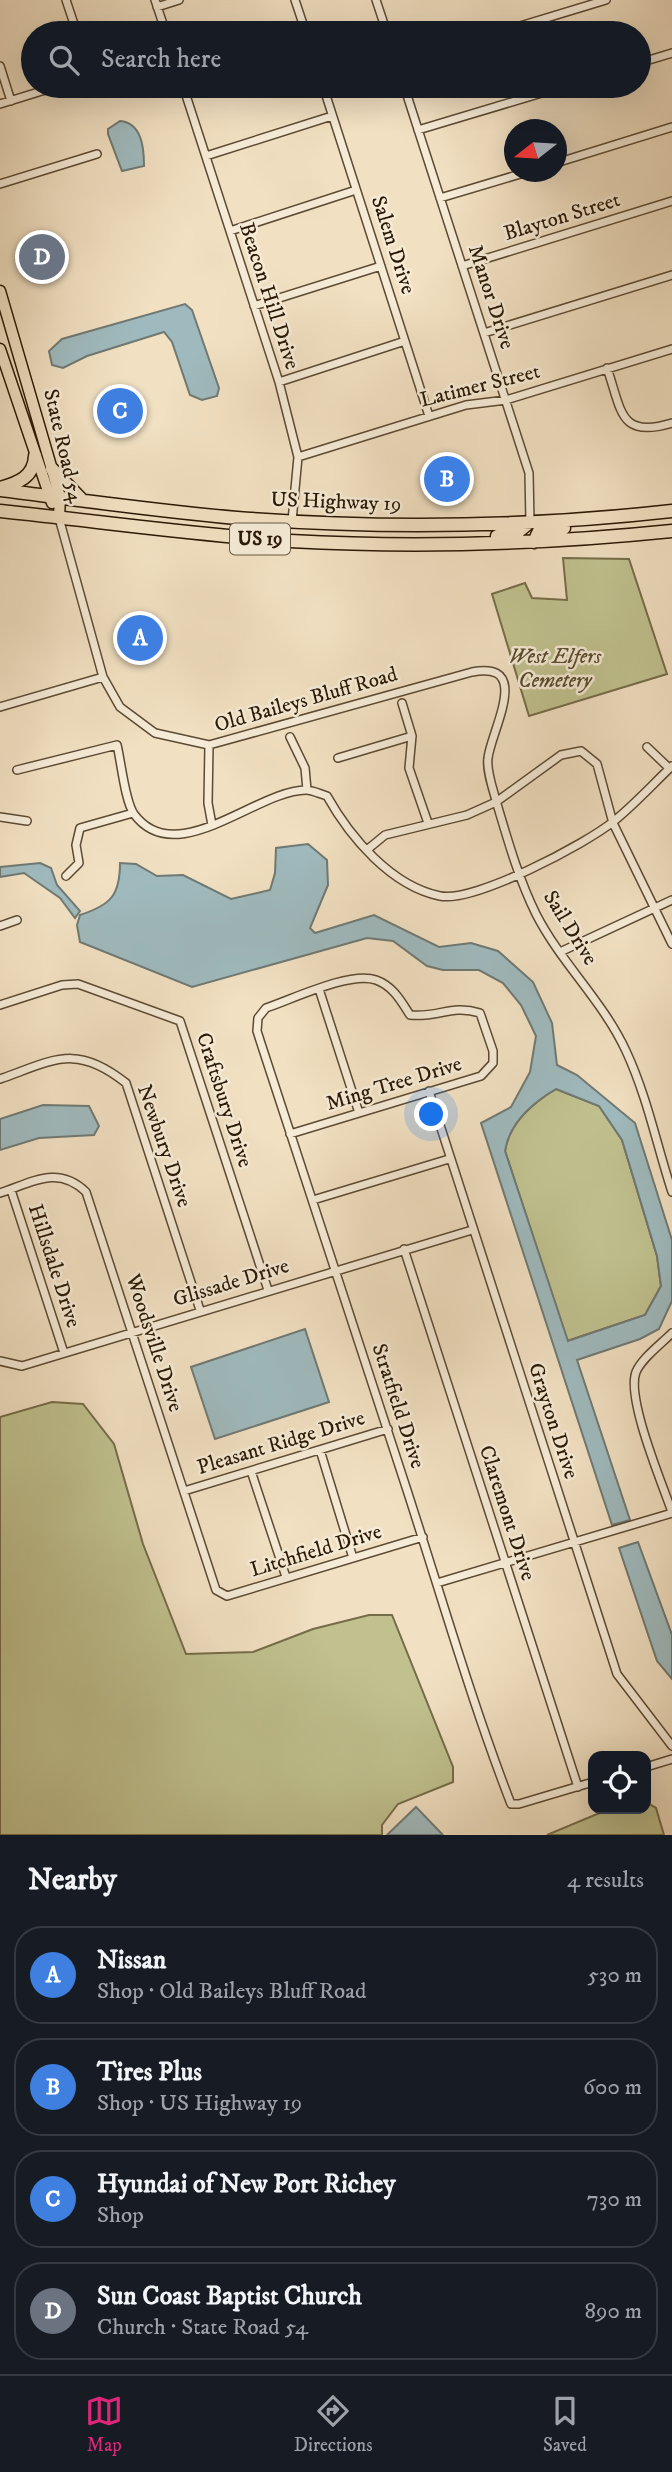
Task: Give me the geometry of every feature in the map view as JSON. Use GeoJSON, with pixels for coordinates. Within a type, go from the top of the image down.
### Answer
{"type":"FeatureCollection","features":[{"type":"Feature","properties":{"kind":"highway"},"geometry":{"type":"LineString","coordinates":[[0,489],[24,479],[33,467],[35,456]]}},
{"type":"Feature","properties":{"kind":"highway"},"geometry":{"type":"LineString","coordinates":[[52,469],[66,487],[84,501]]}},
{"type":"Feature","properties":{"kind":"highway","name":"US Highway 19"},"geometry":{"type":"LineString","coordinates":[[0,489],[84,501],[292,521],[411,524],[530,522],[672,511]]}},
{"type":"Feature","properties":{"kind":"highway","name":"US Highway 19"},"geometry":{"type":"LineString","coordinates":[[0,511],[251,538],[427,544],[534,542],[672,531]]}},
{"type":"Feature","properties":{"kind":"highway"},"geometry":{"type":"LineString","coordinates":[[534,542],[539,531],[644,521],[653,514]]}},
{"type":"Feature","properties":{"kind":"highway"},"geometry":{"type":"LineString","coordinates":[[427,544],[457,538],[506,536],[519,531],[530,522]]}},
{"type":"Feature","properties":{"kind":"main road","name":"State Road 54"},"geometry":{"type":"LineString","coordinates":[[0,291],[52,469],[59,518]]}},
{"type":"Feature","properties":{"kind":"main road"},"geometry":{"type":"LineString","coordinates":[[0,312],[10,321]]}},
{"type":"Feature","properties":{"kind":"main road","name":"State Road 54"},"geometry":{"type":"LineString","coordinates":[[0,349],[35,456],[54,497]]}},
{"type":"Feature","properties":{"kind":"street"},"geometry":{"type":"LineString","coordinates":[[66,0],[73,21]]}},
{"type":"Feature","properties":{"kind":"street"},"geometry":{"type":"LineString","coordinates":[[162,21],[156,4],[179,0]]}},
{"type":"Feature","properties":{"kind":"street"},"geometry":{"type":"LineString","coordinates":[[295,0],[302,21]]}},
{"type":"Feature","properties":{"kind":"street"},"geometry":{"type":"LineString","coordinates":[[376,0],[383,21]]}},
{"type":"Feature","properties":{"kind":"street"},"geometry":{"type":"LineString","coordinates":[[537,21],[606,0]]}},
{"type":"Feature","properties":{"kind":"street"},"geometry":{"type":"LineString","coordinates":[[651,59],[672,53]]}},
{"type":"Feature","properties":{"kind":"street"},"geometry":{"type":"LineString","coordinates":[[0,66],[11,101]]}},
{"type":"Feature","properties":{"kind":"street"},"geometry":{"type":"LineString","coordinates":[[0,104],[21,98]]}},
{"type":"Feature","properties":{"kind":"street","name":"Beacon Hill Drive"},"geometry":{"type":"LineString","coordinates":[[187,98],[279,382],[298,457],[292,521]]}},
{"type":"Feature","properties":{"kind":"street","name":"Salem Drive"},"geometry":{"type":"LineString","coordinates":[[327,98],[429,416]]}},
{"type":"Feature","properties":{"kind":"street","name":"Manor Drive"},"geometry":{"type":"LineString","coordinates":[[408,98],[529,473],[530,522]]}},
{"type":"Feature","properties":{"kind":"street"},"geometry":{"type":"LineString","coordinates":[[418,130],[525,98]]}},
{"type":"Feature","properties":{"kind":"street"},"geometry":{"type":"LineString","coordinates":[[206,156],[332,116]]}},
{"type":"Feature","properties":{"kind":"street"},"geometry":{"type":"LineString","coordinates":[[567,160],[672,127]]}},
{"type":"Feature","properties":{"kind":"street"},"geometry":{"type":"LineString","coordinates":[[0,184],[97,154]]}},
{"type":"Feature","properties":{"kind":"street"},"geometry":{"type":"LineString","coordinates":[[440,198],[504,179]]}},
{"type":"Feature","properties":{"kind":"street"},"geometry":{"type":"LineString","coordinates":[[230,231],[356,190]]}},
{"type":"Feature","properties":{"kind":"street","name":"Blayton Street"},"geometry":{"type":"LineString","coordinates":[[462,266],[672,201]]}},
{"type":"Feature","properties":{"kind":"street"},"geometry":{"type":"LineString","coordinates":[[254,306],[381,266]]}},
{"type":"Feature","properties":{"kind":"street"},"geometry":{"type":"LineString","coordinates":[[484,333],[672,275]]}},
{"type":"Feature","properties":{"kind":"street"},"geometry":{"type":"LineString","coordinates":[[279,382],[405,341]]}},
{"type":"Feature","properties":{"kind":"street","name":"Latimer Street"},"geometry":{"type":"LineString","coordinates":[[298,457],[466,405],[506,400],[672,349]]}},
{"type":"Feature","properties":{"kind":"street"},"geometry":{"type":"LineString","coordinates":[[607,368],[624,418],[635,427],[647,430],[672,423]]}},
{"type":"Feature","properties":{"kind":"street","name":"Old Baileys Bluff Road"},"geometry":{"type":"LineString","coordinates":[[59,518],[103,677],[120,707],[155,733],[209,745],[471,672],[487,669],[497,674]]}},
{"type":"Feature","properties":{"kind":"street","name":"Sail Drive"},"geometry":{"type":"LineString","coordinates":[[497,674],[505,683],[506,698],[487,760],[496,802],[520,875],[536,915],[601,1008],[626,1051],[649,1114],[672,1192]]}},
{"type":"Feature","properties":{"kind":"street"},"geometry":{"type":"LineString","coordinates":[[0,708],[103,677]]}},
{"type":"Feature","properties":{"kind":"street"},"geometry":{"type":"LineString","coordinates":[[402,703],[412,736],[409,768],[428,823]]}},
{"type":"Feature","properties":{"kind":"street"},"geometry":{"type":"LineString","coordinates":[[338,758],[412,736]]}},
{"type":"Feature","properties":{"kind":"street"},"geometry":{"type":"LineString","coordinates":[[290,737],[304,768],[307,790]]}},
{"type":"Feature","properties":{"kind":"street"},"geometry":{"type":"LineString","coordinates":[[17,770],[117,745],[133,813],[150,827],[175,834],[195,832],[289,793],[307,790],[327,796],[344,827],[408,885],[442,897],[475,891],[520,875],[613,823],[671,767],[647,747]]}},
{"type":"Feature","properties":{"kind":"street"},"geometry":{"type":"LineString","coordinates":[[209,745],[208,803],[212,825]]}},
{"type":"Feature","properties":{"kind":"street"},"geometry":{"type":"LineString","coordinates":[[368,849],[385,835],[467,815],[496,802],[561,755],[581,751],[597,764],[613,823],[672,944]]}},
{"type":"Feature","properties":{"kind":"street"},"geometry":{"type":"LineString","coordinates":[[66,876],[79,863],[76,845],[80,828],[133,813]]}},
{"type":"Feature","properties":{"kind":"street"},"geometry":{"type":"LineString","coordinates":[[0,817],[27,821]]}},
{"type":"Feature","properties":{"kind":"street"},"geometry":{"type":"LineString","coordinates":[[560,952],[672,900]]}},
{"type":"Feature","properties":{"kind":"street"},"geometry":{"type":"LineString","coordinates":[[0,926],[17,920]]}},
{"type":"Feature","properties":{"kind":"street","name":"Ming Tree Drive"},"geometry":{"type":"LineString","coordinates":[[290,1134],[481,1076],[493,1063],[494,1051],[480,1013],[463,1007],[426,1017],[410,1015],[394,992],[379,981],[361,976],[319,989]]}},
{"type":"Feature","properties":{"kind":"street","name":"Craftsbury Drive"},"geometry":{"type":"LineString","coordinates":[[0,1005],[62,985],[78,984],[180,1021],[268,1290]]}},
{"type":"Feature","properties":{"kind":"street"},"geometry":{"type":"LineString","coordinates":[[319,989],[359,1113]]}},
{"type":"Feature","properties":{"kind":"street","name":"Stratfield Drive"},"geometry":{"type":"LineString","coordinates":[[319,989],[266,1008],[258,1018],[257,1031],[290,1134],[511,1804],[578,1787]]}},
{"type":"Feature","properties":{"kind":"street","name":"Newbury Drive"},"geometry":{"type":"LineString","coordinates":[[0,1079],[62,1058],[84,1058],[108,1068],[126,1083],[200,1310]]}},
{"type":"Feature","properties":{"kind":"street","name":"Grayton Drive"},"geometry":{"type":"LineString","coordinates":[[429,1091],[617,1674],[672,1746]]}},
{"type":"Feature","properties":{"kind":"street"},"geometry":{"type":"LineString","coordinates":[[313,1200],[449,1159]]}},
{"type":"Feature","properties":{"kind":"street","name":"Woodsville Drive"},"geometry":{"type":"LineString","coordinates":[[0,1193],[56,1176],[73,1179],[86,1192],[216,1590],[220,1594]]}},
{"type":"Feature","properties":{"kind":"street","name":"Hillsdale Drive"},"geometry":{"type":"LineString","coordinates":[[11,1189],[64,1353]]}},
{"type":"Feature","properties":{"kind":"street","name":"Glissade Drive"},"geometry":{"type":"LineString","coordinates":[[0,1362],[22,1366],[200,1310],[472,1230]]}},
{"type":"Feature","properties":{"kind":"street","name":"Claremont Drive"},"geometry":{"type":"LineString","coordinates":[[404,1249],[578,1787]]}},
{"type":"Feature","properties":{"kind":"street"},"geometry":{"type":"LineString","coordinates":[[437,1583],[574,1544],[672,1512],[642,1425],[632,1383],[637,1369],[672,1333]]}},
{"type":"Feature","properties":{"kind":"street","name":"Pleasant Ridge Drive"},"geometry":{"type":"LineString","coordinates":[[184,1491],[388,1429]]}},
{"type":"Feature","properties":{"kind":"street"},"geometry":{"type":"LineString","coordinates":[[320,1450],[353,1558]]}},
{"type":"Feature","properties":{"kind":"street"},"geometry":{"type":"LineString","coordinates":[[251,1471],[286,1577]]}},
{"type":"Feature","properties":{"kind":"street","name":"Litchfield Drive"},"geometry":{"type":"LineString","coordinates":[[220,1594],[227,1596],[422,1537]]}},
{"type":"Feature","properties":{"kind":"street"},"geometry":{"type":"LineString","coordinates":[[651,1765],[672,1759]]}},
{"type":"Feature","properties":{"kind":"street"},"geometry":{"type":"LineString","coordinates":[[578,1787],[588,1784]]}},
{"type":"Feature","properties":{"kind":"green space","name":"West Elfers Cemetery"},"geometry":{"type":"Polygon","coordinates":[[[563,558],[629,559],[667,674],[529,716],[492,594],[525,583],[532,598],[567,600],[563,558]]]}},
{"type":"Feature","properties":{"kind":"green space"},"geometry":{"type":"Polygon","coordinates":[[[556,1089],[599,1106],[622,1140],[657,1256],[661,1286],[645,1315],[567,1341],[505,1151],[511,1132],[523,1115],[556,1089]]]}},
{"type":"Feature","properties":{"kind":"green space"},"geometry":{"type":"Polygon","coordinates":[[[52,1402],[83,1404],[114,1444],[143,1544],[186,1654],[253,1652],[313,1629],[369,1615],[392,1615],[453,1767],[453,1782],[398,1804],[382,1825],[382,1835],[0,1835],[0,1417],[52,1402]]]}},
{"type":"Feature","properties":{"kind":"green space"},"geometry":{"type":"Polygon","coordinates":[[[651,1805],[656,1808],[664,1835],[547,1835],[597,1814],[651,1814],[651,1805]]]}},
{"type":"Feature","properties":{"kind":"water"},"geometry":{"type":"Polygon","coordinates":[[[120,121],[133,126],[137,131],[142,144],[144,166],[122,171],[108,134],[108,129],[120,121]]]}},
{"type":"Feature","properties":{"kind":"water"},"geometry":{"type":"Polygon","coordinates":[[[185,304],[192,310],[219,388],[217,396],[202,400],[190,395],[172,342],[164,332],[87,356],[63,368],[52,365],[49,351],[62,339],[185,304]]]}},
{"type":"Feature","properties":{"kind":"water"},"geometry":{"type":"Polygon","coordinates":[[[308,844],[327,860],[328,885],[310,928],[315,933],[374,915],[439,947],[471,943],[498,951],[533,982],[552,1023],[557,1065],[577,1075],[635,1123],[672,1240],[672,1301],[659,1329],[640,1339],[577,1360],[630,1520],[612,1525],[481,1123],[511,1107],[530,1072],[536,1036],[521,1005],[503,983],[479,970],[443,970],[427,966],[393,941],[367,938],[192,987],[80,942],[77,925],[80,915],[99,907],[112,897],[118,883],[120,863],[136,864],[157,876],[183,875],[231,899],[270,890],[275,873],[276,848],[308,844]],[[556,1089],[523,1115],[511,1132],[505,1151],[568,1341],[645,1315],[661,1286],[657,1256],[622,1140],[599,1106],[556,1089]]]}},
{"type":"Feature","properties":{"kind":"water"},"geometry":{"type":"Polygon","coordinates":[[[40,863],[51,868],[57,885],[80,911],[75,918],[60,898],[24,873],[0,877],[0,867],[40,863]]]}},
{"type":"Feature","properties":{"kind":"water"},"geometry":{"type":"Polygon","coordinates":[[[43,1105],[89,1106],[99,1126],[94,1135],[39,1138],[0,1150],[0,1119],[43,1105]]]}},
{"type":"Feature","properties":{"kind":"water"},"geometry":{"type":"Polygon","coordinates":[[[305,1329],[329,1402],[215,1439],[191,1367],[305,1329]]]}},
{"type":"Feature","properties":{"kind":"water"},"geometry":{"type":"Polygon","coordinates":[[[638,1542],[672,1635],[672,1679],[657,1661],[619,1548],[638,1542]]]}},
{"type":"Feature","properties":{"kind":"water"},"geometry":{"type":"Polygon","coordinates":[[[416,1807],[443,1835],[387,1835],[416,1807]]]}},
{"type":"Feature","properties":{"kind":"place","name":"Sun Coast Baptist Church"},"geometry":{"type":"Point","coordinates":[42,257]}},
{"type":"Feature","properties":{"kind":"place","name":"Hyundai of New Port Richey"},"geometry":{"type":"Point","coordinates":[120,411]}},
{"type":"Feature","properties":{"kind":"place","name":"Tires Plus"},"geometry":{"type":"Point","coordinates":[447,479]}},
{"type":"Feature","properties":{"kind":"place","name":"Nissan"},"geometry":{"type":"Point","coordinates":[140,638]}}]}
